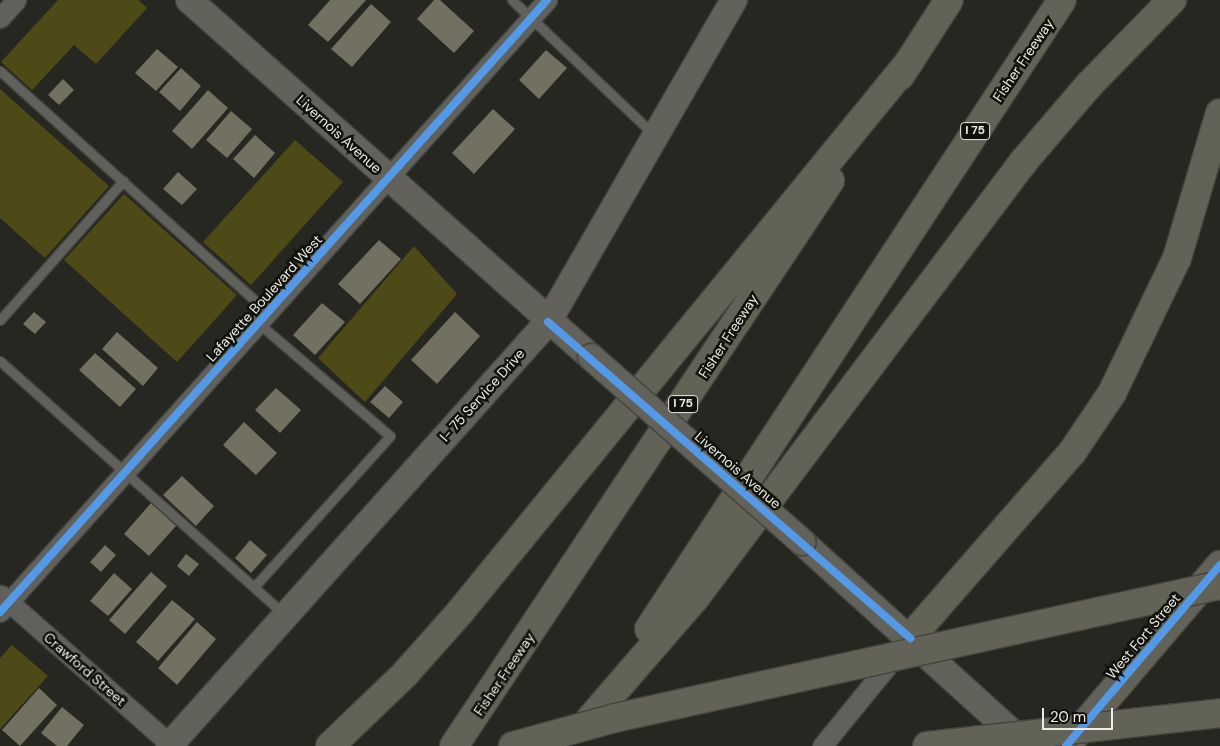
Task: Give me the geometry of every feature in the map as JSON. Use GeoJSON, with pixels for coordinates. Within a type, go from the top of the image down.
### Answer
{"type":"FeatureCollection","features":[{"type":"Feature","properties":{"kind":"highway","name":"Fisher Freeway"},"geometry":{"type":"LineString","coordinates":[[454,746],[949,0]]}},
{"type":"Feature","properties":{"kind":"highway","name":"Fisher Freeway"},"geometry":{"type":"LineString","coordinates":[[569,746],[590,718],[1062,0]]}},
{"type":"Feature","properties":{"kind":"highway"},"geometry":{"type":"LineString","coordinates":[[590,718],[695,598],[1024,161],[1089,85],[1172,0]]}},
{"type":"Feature","properties":{"kind":"highway"},"geometry":{"type":"LineString","coordinates":[[330,746],[460,612],[910,61]]}},
{"type":"Feature","properties":{"kind":"highway"},"geometry":{"type":"LineString","coordinates":[[910,638],[1073,451],[1112,393],[1177,258],[1220,113]]}},
{"type":"Feature","properties":{"kind":"highway"},"geometry":{"type":"LineString","coordinates":[[513,746],[615,718],[1220,585]]}},
{"type":"Feature","properties":{"kind":"highway"},"geometry":{"type":"LineString","coordinates":[[927,746],[1220,713]]}},
{"type":"Feature","properties":{"kind":"main road","name":"Livernois Avenue"},"geometry":{"type":"LineString","coordinates":[[189,0],[548,322],[591,357],[910,638],[1027,746]]}},
{"type":"Feature","properties":{"kind":"main road","name":"I- 75 Service Drive"},"geometry":{"type":"LineString","coordinates":[[170,745],[283,613],[548,322],[734,0]]}},
{"type":"Feature","properties":{"kind":"main road","name":"West Fort Street"},"geometry":{"type":"LineString","coordinates":[[1066,746],[1220,565]]}},
{"type":"Feature","properties":{"kind":"street"},"geometry":{"type":"LineString","coordinates":[[0,18],[16,0]]}},
{"type":"Feature","properties":{"kind":"street","name":"Lafayette Boulevard West"},"geometry":{"type":"LineString","coordinates":[[3,603],[124,473],[547,0]]}},
{"type":"Feature","properties":{"kind":"street","name":"Crawford Street"},"geometry":{"type":"LineString","coordinates":[[3,603],[170,745]]}},
{"type":"Feature","properties":{"kind":"street"},"geometry":{"type":"LineString","coordinates":[[822,746],[910,638]]}},
{"type":"Feature","properties":{"kind":"lane"},"geometry":{"type":"LineString","coordinates":[[512,0],[656,136]]}},
{"type":"Feature","properties":{"kind":"lane"},"geometry":{"type":"LineString","coordinates":[[0,71],[123,181],[263,317],[390,436],[254,587]]}},
{"type":"Feature","properties":{"kind":"lane"},"geometry":{"type":"LineString","coordinates":[[0,320],[123,181]]}},
{"type":"Feature","properties":{"kind":"lane"},"geometry":{"type":"LineString","coordinates":[[0,361],[283,613]]}},
{"type":"Feature","properties":{"kind":"shaded area"},"geometry":{"type":"Polygon","coordinates":[[[58,0],[138,0],[147,8],[96,64],[74,45],[32,90],[1,62],[58,0]]]}},
{"type":"Feature","properties":{"kind":"shaded area"},"geometry":{"type":"Polygon","coordinates":[[[0,89],[109,186],[45,258],[0,218],[0,89]]]}},
{"type":"Feature","properties":{"kind":"shaded area"},"geometry":{"type":"Polygon","coordinates":[[[295,140],[343,182],[251,285],[203,242],[295,140]]]}},
{"type":"Feature","properties":{"kind":"shaded area"},"geometry":{"type":"Polygon","coordinates":[[[124,194],[237,295],[177,362],[64,260],[124,194]]]}},
{"type":"Feature","properties":{"kind":"shaded area"},"geometry":{"type":"Polygon","coordinates":[[[414,246],[457,294],[365,402],[318,358],[414,246]]]}},
{"type":"Feature","properties":{"kind":"shaded area"},"geometry":{"type":"Polygon","coordinates":[[[12,645],[48,676],[0,729],[0,658],[12,645]]]}},
{"type":"Feature","properties":{"kind":"building"},"geometry":{"type":"Polygon","coordinates":[[[330,0],[366,0],[328,42],[308,25],[330,0]]]}},
{"type":"Feature","properties":{"kind":"building"},"geometry":{"type":"Polygon","coordinates":[[[434,0],[440,0],[474,31],[454,53],[417,19],[434,0]]]}},
{"type":"Feature","properties":{"kind":"building"},"geometry":{"type":"Polygon","coordinates":[[[371,4],[391,22],[352,67],[331,49],[371,4]]]}},
{"type":"Feature","properties":{"kind":"building"},"geometry":{"type":"Polygon","coordinates":[[[157,49],[178,67],[156,91],[135,73],[157,49]]]}},
{"type":"Feature","properties":{"kind":"building"},"geometry":{"type":"Polygon","coordinates":[[[546,50],[567,68],[539,99],[519,80],[546,50]]]}},
{"type":"Feature","properties":{"kind":"building"},"geometry":{"type":"Polygon","coordinates":[[[181,68],[201,86],[180,111],[159,92],[181,68]]]}},
{"type":"Feature","properties":{"kind":"building"},"geometry":{"type":"Polygon","coordinates":[[[63,79],[74,90],[59,105],[48,95],[63,79]]]}},
{"type":"Feature","properties":{"kind":"building"},"geometry":{"type":"Polygon","coordinates":[[[208,90],[228,108],[192,149],[172,131],[208,90]]]}},
{"type":"Feature","properties":{"kind":"building"},"geometry":{"type":"Polygon","coordinates":[[[493,109],[515,129],[474,174],[452,153],[493,109]]]}},
{"type":"Feature","properties":{"kind":"building"},"geometry":{"type":"Polygon","coordinates":[[[231,111],[252,129],[227,158],[206,140],[231,111]]]}},
{"type":"Feature","properties":{"kind":"building"},"geometry":{"type":"Polygon","coordinates":[[[255,135],[275,153],[254,178],[233,159],[255,135]]]}},
{"type":"Feature","properties":{"kind":"building"},"geometry":{"type":"Polygon","coordinates":[[[178,172],[197,189],[182,205],[163,189],[178,172]]]}},
{"type":"Feature","properties":{"kind":"building"},"geometry":{"type":"Polygon","coordinates":[[[379,240],[401,259],[360,304],[338,284],[379,240]]]}},
{"type":"Feature","properties":{"kind":"building"},"geometry":{"type":"Polygon","coordinates":[[[322,303],[345,322],[315,355],[293,335],[322,303]]]}},
{"type":"Feature","properties":{"kind":"building"},"geometry":{"type":"Polygon","coordinates":[[[34,312],[46,322],[35,334],[23,324],[34,312]]]}},
{"type":"Feature","properties":{"kind":"building"},"geometry":{"type":"Polygon","coordinates":[[[455,312],[480,336],[437,384],[411,360],[455,312]]]}},
{"type":"Feature","properties":{"kind":"building"},"geometry":{"type":"Polygon","coordinates":[[[117,332],[158,368],[143,386],[102,349],[117,332]]]}},
{"type":"Feature","properties":{"kind":"building"},"geometry":{"type":"Polygon","coordinates":[[[95,353],[136,389],[120,407],[79,370],[95,353]]]}},
{"type":"Feature","properties":{"kind":"building"},"geometry":{"type":"Polygon","coordinates":[[[385,386],[403,402],[389,418],[370,402],[385,386]]]}},
{"type":"Feature","properties":{"kind":"building"},"geometry":{"type":"Polygon","coordinates":[[[276,388],[301,410],[280,433],[255,410],[276,388]]]}},
{"type":"Feature","properties":{"kind":"building"},"geometry":{"type":"Polygon","coordinates":[[[244,422],[277,453],[256,475],[223,445],[244,422]]]}},
{"type":"Feature","properties":{"kind":"building"},"geometry":{"type":"Polygon","coordinates":[[[182,476],[214,506],[196,526],[163,495],[182,476]]]}},
{"type":"Feature","properties":{"kind":"building"},"geometry":{"type":"Polygon","coordinates":[[[151,503],[176,526],[149,556],[124,534],[151,503]]]}},
{"type":"Feature","properties":{"kind":"building"},"geometry":{"type":"Polygon","coordinates":[[[250,540],[267,555],[251,573],[235,558],[250,540]]]}},
{"type":"Feature","properties":{"kind":"building"},"geometry":{"type":"Polygon","coordinates":[[[105,545],[116,555],[101,572],[90,562],[105,545]]]}},
{"type":"Feature","properties":{"kind":"building"},"geometry":{"type":"Polygon","coordinates":[[[186,554],[199,564],[189,576],[177,566],[186,554]]]}},
{"type":"Feature","properties":{"kind":"building"},"geometry":{"type":"Polygon","coordinates":[[[151,572],[167,586],[125,634],[109,620],[151,572]]]}},
{"type":"Feature","properties":{"kind":"building"},"geometry":{"type":"Polygon","coordinates":[[[114,573],[132,589],[108,616],[90,601],[114,573]]]}},
{"type":"Feature","properties":{"kind":"building"},"geometry":{"type":"Polygon","coordinates":[[[172,600],[195,619],[158,661],[136,642],[172,600]]]}},
{"type":"Feature","properties":{"kind":"building"},"geometry":{"type":"Polygon","coordinates":[[[197,622],[216,639],[177,685],[158,668],[197,622]]]}},
{"type":"Feature","properties":{"kind":"building"},"geometry":{"type":"Polygon","coordinates":[[[39,688],[57,705],[20,746],[2,730],[39,688]]]}},
{"type":"Feature","properties":{"kind":"building"},"geometry":{"type":"Polygon","coordinates":[[[62,707],[84,725],[67,746],[57,746],[41,733],[62,707]]]}},
{"type":"Feature","properties":{"kind":"cycle path"},"geometry":{"type":"LineString","coordinates":[[0,612],[547,0]]}},
{"type":"Feature","properties":{"kind":"cycle path"},"geometry":{"type":"LineString","coordinates":[[548,322],[910,638]]}},
{"type":"Feature","properties":{"kind":"cycle path"},"geometry":{"type":"LineString","coordinates":[[1066,746],[1220,565]]}}]}
